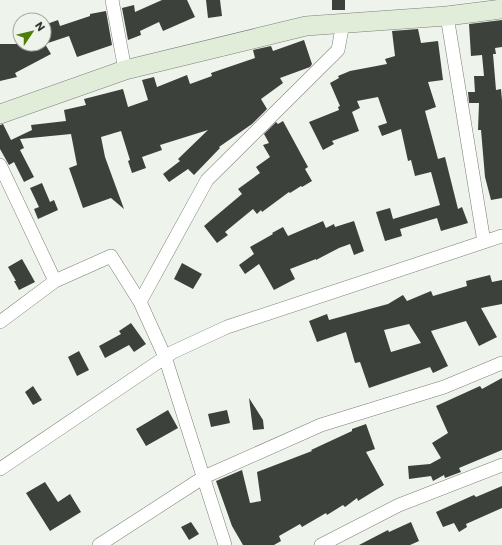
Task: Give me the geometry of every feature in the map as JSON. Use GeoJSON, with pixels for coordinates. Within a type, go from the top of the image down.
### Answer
{"type":"FeatureCollection","features":[{"type":"Feature","properties":{"kind":"street"},"geometry":{"type":"LineString","coordinates":[[112,0],[125,70]]}},
{"type":"Feature","properties":{"kind":"street"},"geometry":{"type":"LineString","coordinates":[[0,114],[125,70],[306,26],[447,16],[502,9]]}},
{"type":"Feature","properties":{"kind":"street"},"geometry":{"type":"LineString","coordinates":[[447,16],[484,242]]}},
{"type":"Feature","properties":{"kind":"street"},"geometry":{"type":"LineString","coordinates":[[140,302],[207,180],[338,50],[343,24]]}},
{"type":"Feature","properties":{"kind":"street"},"geometry":{"type":"LineString","coordinates":[[0,165],[55,281]]}},
{"type":"Feature","properties":{"kind":"street"},"geometry":{"type":"LineString","coordinates":[[0,469],[173,352],[227,327],[502,236]]}},
{"type":"Feature","properties":{"kind":"street"},"geometry":{"type":"LineString","coordinates":[[0,322],[55,281],[111,256],[140,302],[165,357],[225,545]]}},
{"type":"Feature","properties":{"kind":"street"},"geometry":{"type":"LineString","coordinates":[[99,545],[204,477],[320,425],[444,387],[502,363]]}},
{"type":"Feature","properties":{"kind":"street"},"geometry":{"type":"LineString","coordinates":[[321,545],[399,505],[502,465]]}},
{"type":"Feature","properties":{"kind":"building"},"geometry":{"type":"Polygon","coordinates":[[[162,0],[187,0],[195,17],[163,31],[159,22],[140,31],[141,35],[128,40],[122,8],[134,5],[135,12],[162,0]]]}},
{"type":"Feature","properties":{"kind":"building"},"geometry":{"type":"Polygon","coordinates":[[[206,0],[220,0],[222,16],[208,18],[206,0]]]}},
{"type":"Feature","properties":{"kind":"building"},"geometry":{"type":"Polygon","coordinates":[[[332,0],[345,0],[345,10],[332,10],[332,0]]]}},
{"type":"Feature","properties":{"kind":"building"},"geometry":{"type":"Polygon","coordinates":[[[106,11],[112,45],[77,57],[69,36],[52,42],[52,22],[58,20],[60,26],[90,16],[90,14],[106,11]]]}},
{"type":"Feature","properties":{"kind":"building"},"geometry":{"type":"Polygon","coordinates":[[[502,20],[502,47],[495,48],[496,54],[493,54],[496,90],[501,89],[502,100],[502,198],[491,200],[485,177],[481,130],[478,130],[479,103],[469,103],[468,92],[475,92],[474,76],[484,76],[482,55],[471,56],[469,24],[502,20]]]}},
{"type":"Feature","properties":{"kind":"building"},"geometry":{"type":"Polygon","coordinates":[[[418,29],[421,43],[438,41],[443,80],[428,82],[436,107],[425,111],[438,159],[445,157],[458,209],[462,207],[468,223],[441,231],[437,218],[400,229],[402,236],[385,241],[376,212],[390,208],[393,219],[440,205],[431,172],[415,176],[411,160],[408,161],[401,129],[382,136],[378,126],[387,123],[378,97],[357,101],[360,108],[352,112],[359,131],[332,141],[334,144],[323,150],[309,122],[339,110],[338,107],[340,106],[330,83],[339,78],[338,76],[350,71],[387,64],[385,59],[395,56],[392,31],[418,29]]]}},
{"type":"Feature","properties":{"kind":"building"},"geometry":{"type":"Polygon","coordinates":[[[304,40],[312,64],[310,67],[280,78],[283,83],[261,99],[267,109],[252,124],[219,147],[220,148],[194,175],[188,169],[169,182],[163,174],[180,161],[178,159],[208,130],[160,145],[162,150],[142,157],[146,168],[132,173],[128,161],[130,160],[121,131],[101,137],[105,157],[124,209],[111,198],[83,208],[69,168],[77,165],[71,134],[20,139],[24,148],[20,150],[34,177],[24,182],[14,162],[9,165],[0,149],[0,125],[3,124],[11,140],[32,130],[31,125],[66,121],[64,110],[86,105],[84,99],[123,89],[128,107],[148,100],[142,80],[154,77],[157,87],[187,75],[190,84],[212,76],[211,73],[255,58],[253,50],[271,46],[273,51],[304,40]]]}},
{"type":"Feature","properties":{"kind":"building"},"geometry":{"type":"Polygon","coordinates":[[[0,44],[12,44],[12,52],[50,52],[51,54],[15,73],[17,77],[0,81],[0,44]]]}},
{"type":"Feature","properties":{"kind":"building"},"geometry":{"type":"Polygon","coordinates":[[[283,121],[308,167],[305,169],[312,181],[290,193],[289,192],[262,212],[261,210],[257,214],[253,209],[225,232],[228,235],[217,243],[204,226],[242,194],[238,189],[260,173],[256,167],[270,157],[263,145],[269,143],[264,134],[276,122],[278,124],[283,121]]]}},
{"type":"Feature","properties":{"kind":"building"},"geometry":{"type":"Polygon","coordinates":[[[42,183],[50,202],[54,200],[58,210],[38,219],[34,209],[39,207],[30,188],[42,183]]]}},
{"type":"Feature","properties":{"kind":"building"},"geometry":{"type":"Polygon","coordinates":[[[323,221],[326,228],[334,224],[335,227],[354,221],[364,251],[354,255],[350,244],[316,260],[290,269],[295,279],[274,290],[259,264],[245,274],[239,265],[254,254],[250,247],[283,227],[288,236],[323,221]]]}},
{"type":"Feature","properties":{"kind":"building"},"geometry":{"type":"Polygon","coordinates":[[[22,259],[35,282],[19,290],[8,267],[22,259]]]}},
{"type":"Feature","properties":{"kind":"building"},"geometry":{"type":"Polygon","coordinates":[[[182,263],[202,274],[193,289],[174,279],[182,263]]]}},
{"type":"Feature","properties":{"kind":"building"},"geometry":{"type":"Polygon","coordinates":[[[490,275],[492,282],[502,280],[502,304],[481,308],[497,337],[479,346],[466,321],[431,331],[448,366],[433,373],[430,367],[369,388],[360,362],[355,363],[346,332],[317,342],[309,321],[327,314],[329,320],[388,304],[403,295],[407,301],[431,291],[433,296],[467,286],[466,281],[490,275]],[[409,324],[384,330],[391,352],[421,343],[409,324]]]}},
{"type":"Feature","properties":{"kind":"building"},"geometry":{"type":"Polygon","coordinates":[[[131,323],[146,344],[134,352],[129,345],[105,358],[99,346],[121,334],[119,331],[131,323]]]}},
{"type":"Feature","properties":{"kind":"building"},"geometry":{"type":"Polygon","coordinates":[[[79,351],[89,370],[77,376],[68,357],[79,351]]]}},
{"type":"Feature","properties":{"kind":"building"},"geometry":{"type":"Polygon","coordinates":[[[502,378],[502,450],[459,468],[461,472],[445,478],[444,475],[433,481],[431,476],[409,479],[408,466],[430,464],[441,458],[432,443],[448,433],[436,406],[480,386],[482,389],[502,378]]]}},
{"type":"Feature","properties":{"kind":"building"},"geometry":{"type":"Polygon","coordinates":[[[33,386],[42,400],[33,405],[25,392],[33,386]]]}},
{"type":"Feature","properties":{"kind":"building"},"geometry":{"type":"Polygon","coordinates":[[[249,398],[263,420],[264,429],[253,430],[249,398]]]}},
{"type":"Feature","properties":{"kind":"building"},"geometry":{"type":"Polygon","coordinates":[[[168,410],[178,428],[146,446],[136,429],[168,410]]]}},
{"type":"Feature","properties":{"kind":"building"},"geometry":{"type":"Polygon","coordinates":[[[227,410],[230,423],[211,427],[208,414],[227,410]]]}},
{"type":"Feature","properties":{"kind":"building"},"geometry":{"type":"Polygon","coordinates":[[[366,424],[375,449],[366,452],[384,485],[358,501],[357,498],[345,507],[343,505],[327,515],[326,513],[302,527],[300,524],[279,536],[281,541],[274,545],[243,545],[232,526],[216,481],[242,470],[250,503],[261,501],[257,472],[312,451],[311,450],[352,431],[352,429],[366,424]]]}},
{"type":"Feature","properties":{"kind":"building"},"geometry":{"type":"Polygon","coordinates":[[[45,482],[58,502],[70,494],[81,512],[50,531],[26,493],[45,482]]]}},
{"type":"Feature","properties":{"kind":"building"},"geometry":{"type":"Polygon","coordinates":[[[502,486],[502,508],[466,524],[467,527],[459,532],[454,523],[443,527],[436,512],[474,495],[476,497],[502,486]]]}},
{"type":"Feature","properties":{"kind":"building"},"geometry":{"type":"Polygon","coordinates":[[[191,522],[199,534],[189,540],[181,527],[191,522]]]}},
{"type":"Feature","properties":{"kind":"building"},"geometry":{"type":"Polygon","coordinates":[[[411,522],[419,541],[410,545],[359,545],[388,530],[389,532],[411,522]]]}}]}
